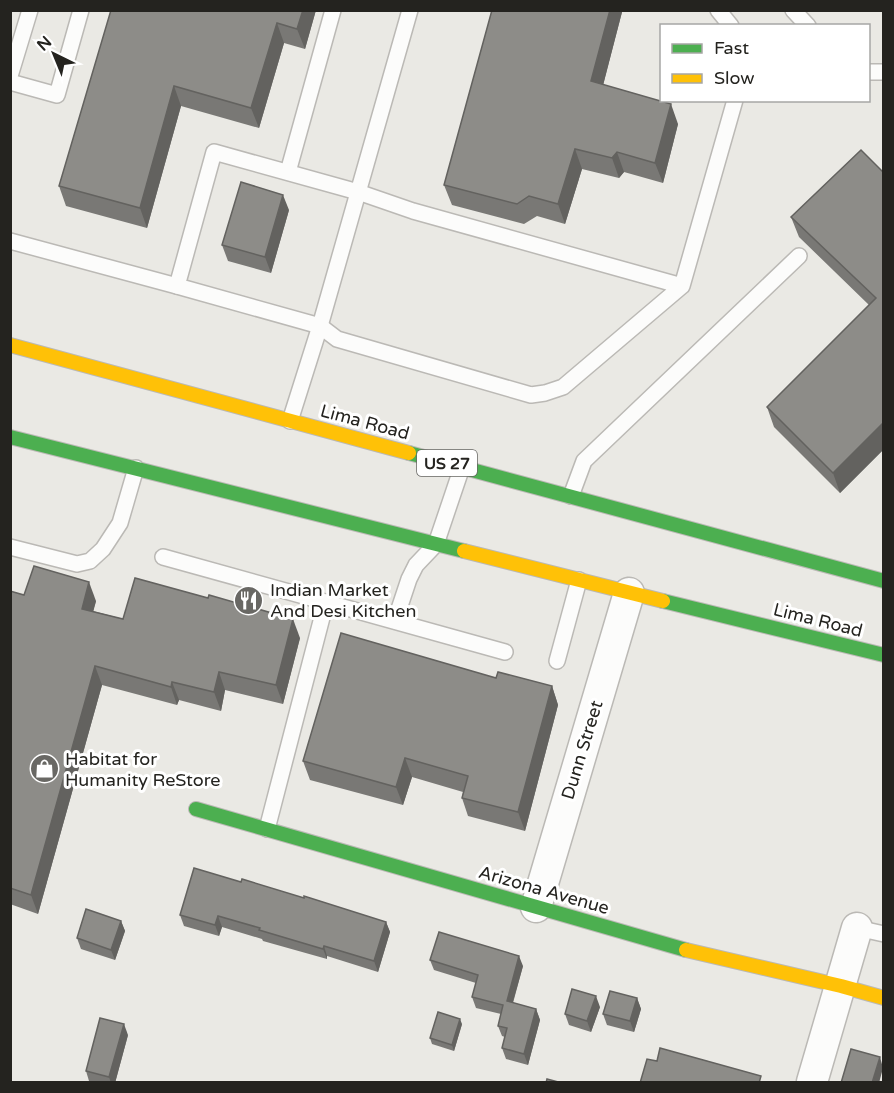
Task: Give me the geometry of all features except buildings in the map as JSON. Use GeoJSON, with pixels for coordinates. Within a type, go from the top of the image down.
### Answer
{"type":"FeatureCollection","features":[{"type":"Feature","properties":{"kind":"main road","name":"Lima Road"},"geometry":{"type":"LineString","coordinates":[[10,345],[884,581]]}},
{"type":"Feature","properties":{"kind":"main road","name":"Lima Road"},"geometry":{"type":"LineString","coordinates":[[10,437],[579,580],[882,651]]}},
{"type":"Feature","properties":{"kind":"main road","name":"Arizona Avenue"},"geometry":{"type":"LineString","coordinates":[[196,809],[685,950],[884,998]]}},
{"type":"Feature","properties":{"kind":"street","name":"Dunn Street"},"geometry":{"type":"LineString","coordinates":[[536,907],[629,592]]}},
{"type":"Feature","properties":{"kind":"street"},"geometry":{"type":"LineString","coordinates":[[812,1083],[841,986],[870,931]]}},
{"type":"Feature","properties":{"kind":"lane"},"geometry":{"type":"LineString","coordinates":[[10,76],[30,10]]}},
{"type":"Feature","properties":{"kind":"lane"},"geometry":{"type":"LineString","coordinates":[[10,82],[57,95],[81,10]]}},
{"type":"Feature","properties":{"kind":"lane"},"geometry":{"type":"LineString","coordinates":[[288,172],[333,10]]}},
{"type":"Feature","properties":{"kind":"lane"},"geometry":{"type":"LineString","coordinates":[[290,421],[320,326],[410,10]]}},
{"type":"Feature","properties":{"kind":"lane"},"geometry":{"type":"LineString","coordinates":[[718,10],[729,24]]}},
{"type":"Feature","properties":{"kind":"lane"},"geometry":{"type":"LineString","coordinates":[[793,10],[806,24]]}},
{"type":"Feature","properties":{"kind":"lane"},"geometry":{"type":"LineString","coordinates":[[10,241],[320,326],[337,339],[531,395],[545,393],[563,387],[682,286],[734,102]]}},
{"type":"Feature","properties":{"kind":"lane"},"geometry":{"type":"LineString","coordinates":[[177,286],[214,152],[358,192],[413,211],[682,286]]}},
{"type":"Feature","properties":{"kind":"lane"},"geometry":{"type":"LineString","coordinates":[[571,496],[584,461],[800,256]]}},
{"type":"Feature","properties":{"kind":"lane"},"geometry":{"type":"LineString","coordinates":[[395,621],[416,565],[436,544],[462,467]]}},
{"type":"Feature","properties":{"kind":"lane"},"geometry":{"type":"LineString","coordinates":[[10,548],[77,564],[90,561],[103,549],[120,523],[136,468]]}},
{"type":"Feature","properties":{"kind":"lane"},"geometry":{"type":"LineString","coordinates":[[163,557],[505,652]]}},
{"type":"Feature","properties":{"kind":"lane"},"geometry":{"type":"LineString","coordinates":[[557,661],[579,580]]}},
{"type":"Feature","properties":{"kind":"lane"},"geometry":{"type":"LineString","coordinates":[[267,829],[326,602]]}},
{"type":"Feature","properties":{"kind":"traffic: fast"},"geometry":{"type":"LineString","coordinates":[[10,437],[464,551]]}},
{"type":"Feature","properties":{"kind":"traffic: fast"},"geometry":{"type":"LineString","coordinates":[[409,453],[884,581]]}},
{"type":"Feature","properties":{"kind":"traffic: fast"},"geometry":{"type":"LineString","coordinates":[[663,601],[884,655]]}},
{"type":"Feature","properties":{"kind":"traffic: fast"},"geometry":{"type":"LineString","coordinates":[[196,809],[686,950]]}},
{"type":"Feature","properties":{"kind":"traffic: slow"},"geometry":{"type":"LineString","coordinates":[[10,345],[409,453]]}},
{"type":"Feature","properties":{"kind":"traffic: slow"},"geometry":{"type":"LineString","coordinates":[[464,551],[663,601]]}},
{"type":"Feature","properties":{"kind":"traffic: slow"},"geometry":{"type":"LineString","coordinates":[[686,950],[884,998]]}},
{"type":"Feature","properties":{"kind":"place","name":"Indian Market And Desi Kitchen"},"geometry":{"type":"Point","coordinates":[249,600]}},
{"type":"Feature","properties":{"kind":"place","name":"Habitat for Humanity ReStore"},"geometry":{"type":"Point","coordinates":[44,769]}}]}
